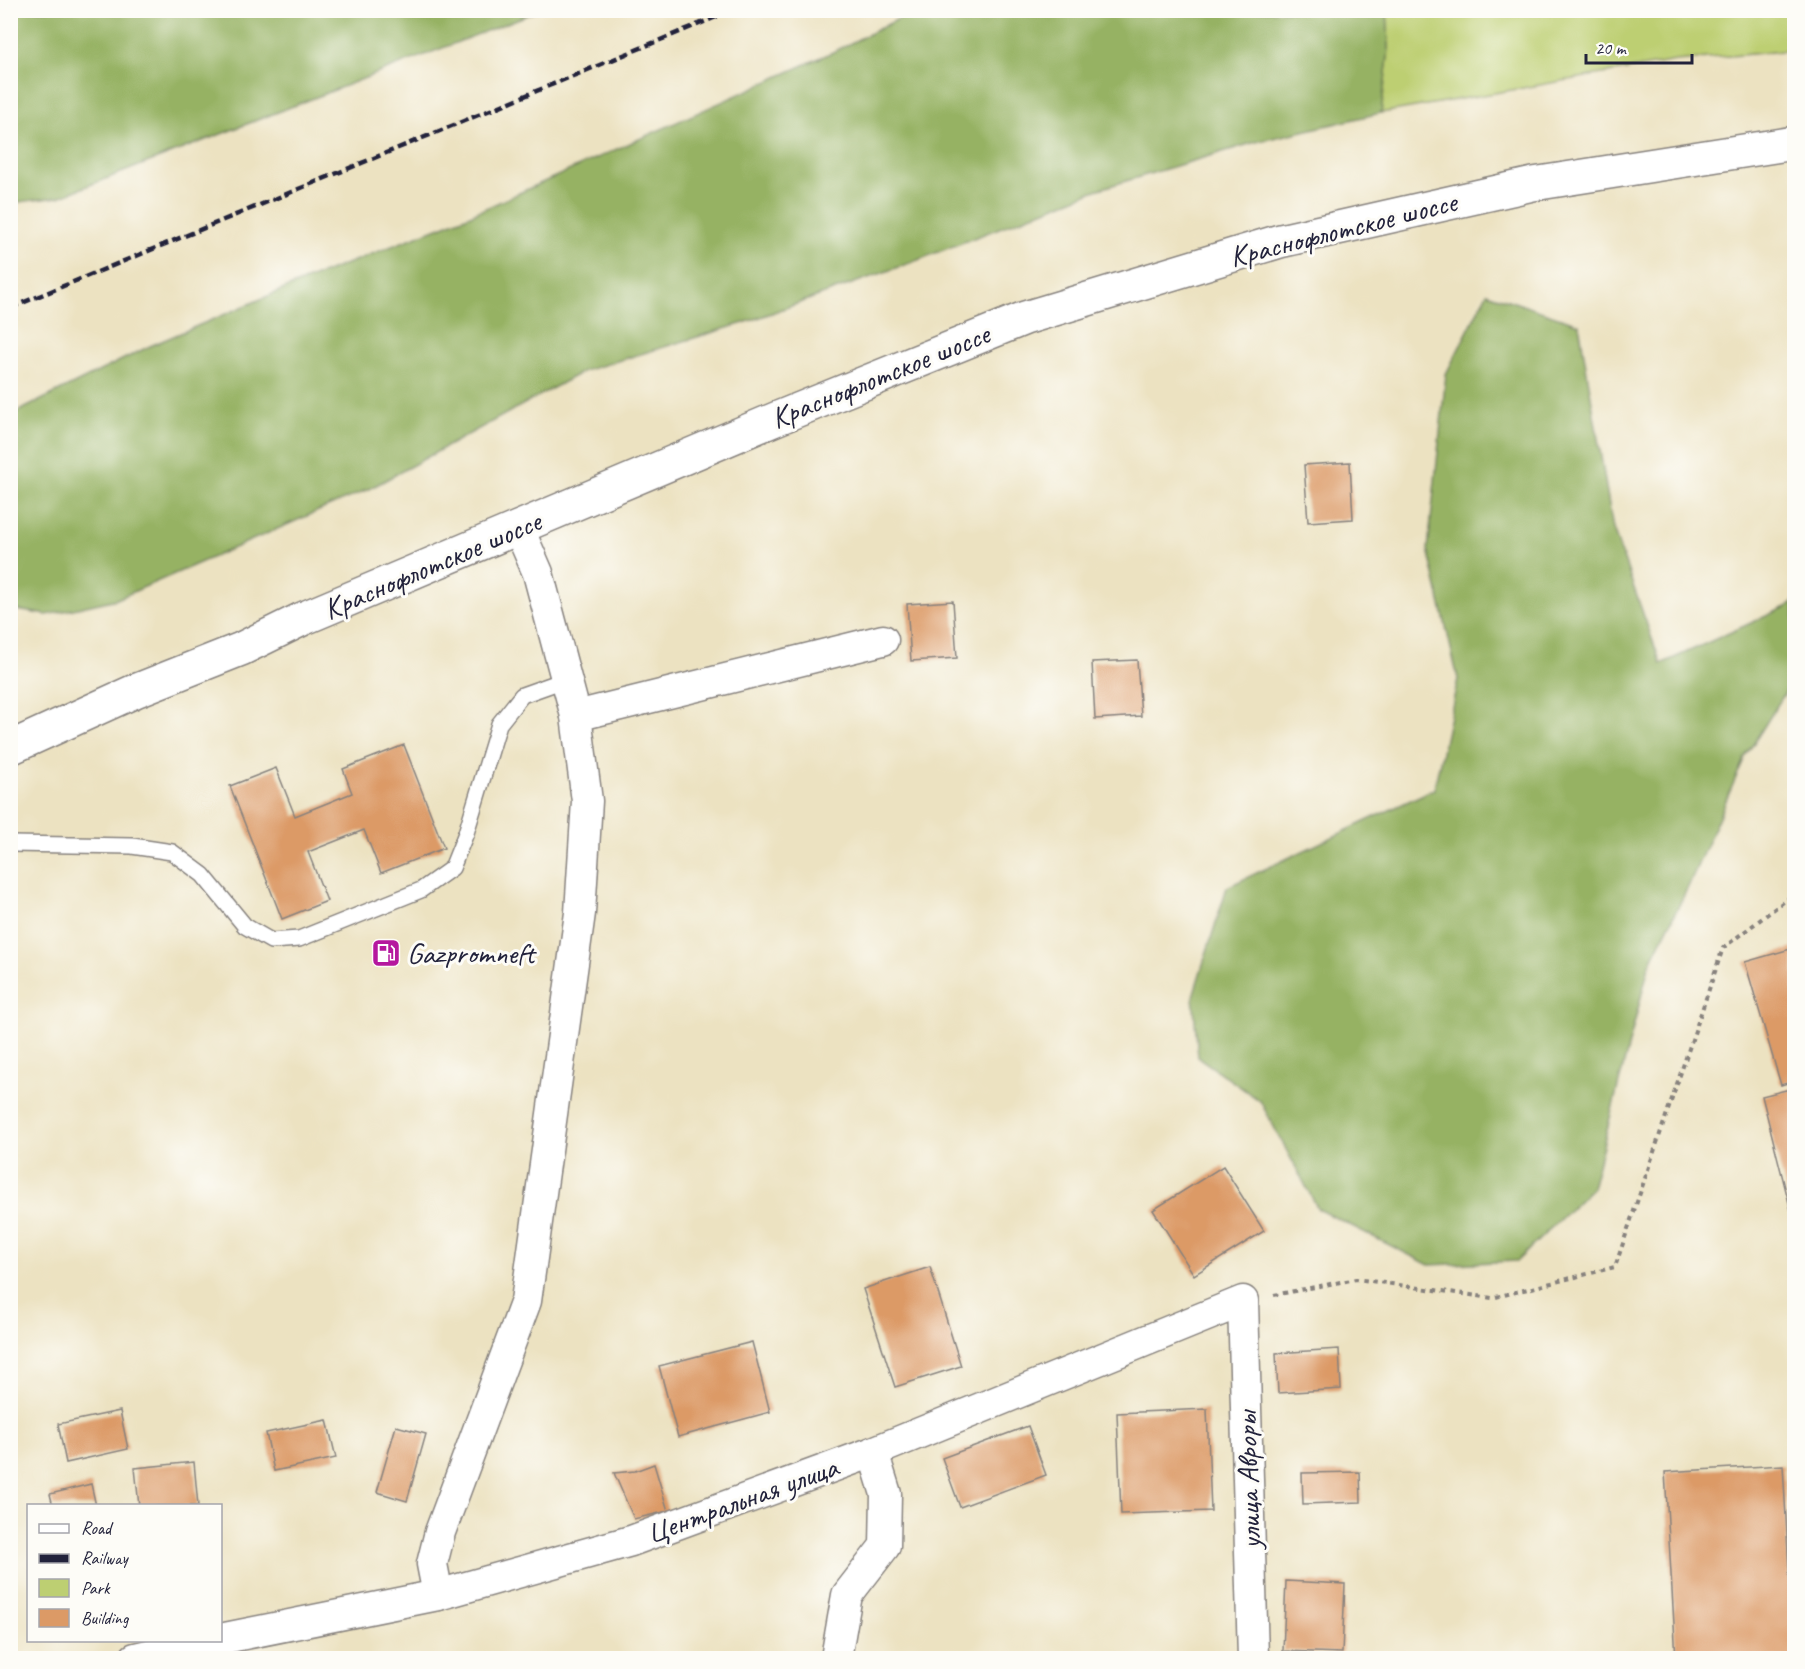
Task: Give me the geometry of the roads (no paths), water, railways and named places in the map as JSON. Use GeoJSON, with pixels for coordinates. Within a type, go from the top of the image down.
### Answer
{"type":"FeatureCollection","features":[{"type":"Feature","properties":{"kind":"main road","name":"Краснофлотское шоссе"},"geometry":{"type":"LineString","coordinates":[[10,748],[135,691],[241,649],[302,619],[778,418],[1026,318],[1280,241],[1533,184],[1794,143]]}},
{"type":"Feature","properties":{"kind":"street"},"geometry":{"type":"LineString","coordinates":[[438,1596],[432,1564],[440,1532],[526,1300],[580,913],[587,801],[576,716],[538,573],[519,529]]}},
{"type":"Feature","properties":{"kind":"street"},"geometry":{"type":"LineString","coordinates":[[576,716],[883,640]]}},
{"type":"Feature","properties":{"kind":"street","name":"Центральная улица"},"geometry":{"type":"LineString","coordinates":[[222,1639],[438,1596],[631,1541],[873,1452],[1243,1301]]}},
{"type":"Feature","properties":{"kind":"street","name":"улица Авроры"},"geometry":{"type":"LineString","coordinates":[[1243,1301],[1253,1659]]}},
{"type":"Feature","properties":{"kind":"street"},"geometry":{"type":"LineString","coordinates":[[836,1659],[847,1595],[885,1546],[886,1494],[873,1452]]}},
{"type":"Feature","properties":{"kind":"street"},"geometry":{"type":"LineString","coordinates":[[135,1659],[207,1642]]}},
{"type":"Feature","properties":{"kind":"lane"},"geometry":{"type":"LineString","coordinates":[[10,844],[132,846],[172,852],[203,875],[245,926],[271,940],[299,939],[421,890],[452,868],[466,834],[499,724],[522,695],[567,679]]}},
{"type":"Feature","properties":{"kind":"railway"},"geometry":{"type":"LineString","coordinates":[[10,308],[733,10]]}},
{"type":"Feature","properties":{"kind":"place","name":"Gazpromneft"},"geometry":{"type":"Point","coordinates":[386,953]}}]}
